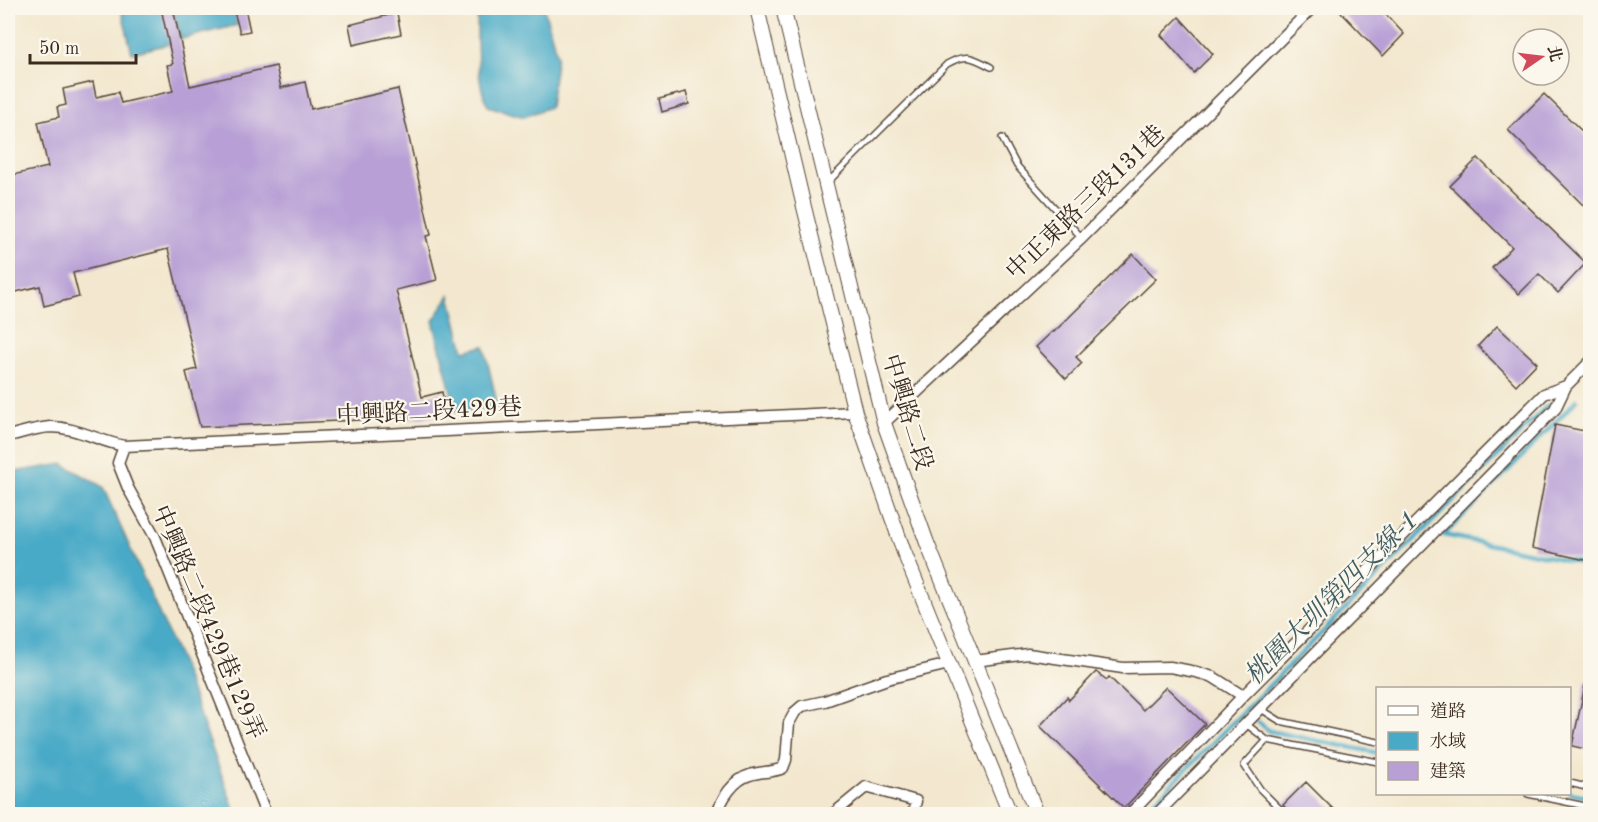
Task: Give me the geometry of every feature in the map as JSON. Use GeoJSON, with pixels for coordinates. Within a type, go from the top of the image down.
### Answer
{"type":"FeatureCollection","features":[{"type":"Feature","properties":{"kind":"street","name":"中興路二段"},"geometry":{"type":"LineString","coordinates":[[757,8],[855,412],[904,552],[1010,814]]}},
{"type":"Feature","properties":{"kind":"street","name":"中興路二段"},"geometry":{"type":"LineString","coordinates":[[783,8],[884,423],[927,543],[1037,814]]}},
{"type":"Feature","properties":{"kind":"street","name":"中正東路三段131巷"},"geometry":{"type":"LineString","coordinates":[[884,423],[1082,238],[1311,8]]}},
{"type":"Feature","properties":{"kind":"street"},"geometry":{"type":"LineString","coordinates":[[1157,814],[1555,410],[1566,386],[1590,362]]}},
{"type":"Feature","properties":{"kind":"street"},"geometry":{"type":"LineString","coordinates":[[1130,814],[1544,394],[1566,386]]}},
{"type":"Feature","properties":{"kind":"street"},"geometry":{"type":"LineString","coordinates":[[855,412],[884,423]]}},
{"type":"Feature","properties":{"kind":"street","name":"中興路二段429巷"},"geometry":{"type":"LineString","coordinates":[[8,436],[49,428],[80,432],[105,442],[124,446],[855,412]]}},
{"type":"Feature","properties":{"kind":"street","name":"中興路二段429巷129弄"},"geometry":{"type":"LineString","coordinates":[[124,446],[118,464],[128,488],[155,537],[266,814]]}},
{"type":"Feature","properties":{"kind":"street"},"geometry":{"type":"LineString","coordinates":[[718,814],[718,808],[731,787],[748,775],[775,772],[783,768],[786,760],[789,723],[795,712],[802,706],[825,701],[887,679],[949,664],[1028,654],[1123,668],[1170,668],[1213,677],[1244,696]]}},
{"type":"Feature","properties":{"kind":"street"},"geometry":{"type":"LineString","coordinates":[[833,814],[866,787],[916,801],[913,814]]}},
{"type":"Feature","properties":{"kind":"lane"},"geometry":{"type":"LineString","coordinates":[[826,183],[947,64],[959,57],[973,58],[991,66]]}},
{"type":"Feature","properties":{"kind":"lane"},"geometry":{"type":"LineString","coordinates":[[1002,138],[1017,166],[1082,238]]}},
{"type":"Feature","properties":{"kind":"lane"},"geometry":{"type":"LineString","coordinates":[[1261,709],[1280,721],[1376,742]]}},
{"type":"Feature","properties":{"kind":"lane"},"geometry":{"type":"LineString","coordinates":[[1246,724],[1267,740],[1376,762]]}},
{"type":"Feature","properties":{"kind":"lane"},"geometry":{"type":"LineString","coordinates":[[1267,740],[1244,765],[1260,789],[1286,814]]}},
{"type":"Feature","properties":{"kind":"lane"},"geometry":{"type":"LineString","coordinates":[[1571,783],[1590,788]]}},
{"type":"Feature","properties":{"kind":"lane"},"geometry":{"type":"LineString","coordinates":[[1533,795],[1590,807]]}},
{"type":"Feature","properties":{"kind":"water"},"geometry":{"type":"Polygon","coordinates":[[[121,8],[161,8],[170,44],[132,53],[121,8]]]}},
{"type":"Feature","properties":{"kind":"water"},"geometry":{"type":"Polygon","coordinates":[[[173,8],[233,8],[238,25],[181,39],[173,8]]]}},
{"type":"Feature","properties":{"kind":"water"},"geometry":{"type":"Polygon","coordinates":[[[483,8],[544,8],[557,55],[550,107],[524,117],[488,106],[481,86],[478,59],[478,10],[483,8]]]}},
{"type":"Feature","properties":{"kind":"water"},"geometry":{"type":"Polygon","coordinates":[[[450,295],[464,351],[484,346],[498,407],[456,412],[433,321],[450,295]]]}},
{"type":"Feature","properties":{"kind":"water"},"geometry":{"type":"Polygon","coordinates":[[[63,464],[103,487],[179,658],[236,814],[8,814],[8,473],[63,464]]]}},
{"type":"Feature","properties":{"kind":"building"},"geometry":{"type":"Polygon","coordinates":[[[161,8],[173,8],[190,86],[276,66],[281,88],[305,82],[311,109],[398,89],[431,235],[426,236],[437,280],[396,290],[422,397],[442,392],[446,413],[430,417],[200,427],[186,372],[197,369],[168,249],[73,273],[79,297],[44,306],[40,286],[8,294],[8,176],[48,167],[38,122],[59,117],[57,107],[66,105],[63,89],[93,82],[96,97],[118,92],[121,103],[173,91],[167,65],[173,64],[161,8]]]}},
{"type":"Feature","properties":{"kind":"building"},"geometry":{"type":"Polygon","coordinates":[[[233,8],[245,8],[250,31],[240,33],[233,8]]]}},
{"type":"Feature","properties":{"kind":"building"},"geometry":{"type":"Polygon","coordinates":[[[1337,8],[1380,8],[1404,34],[1383,56],[1337,8]]]}},
{"type":"Feature","properties":{"kind":"building"},"geometry":{"type":"Polygon","coordinates":[[[397,13],[401,34],[353,45],[349,25],[397,13]]]}},
{"type":"Feature","properties":{"kind":"building"},"geometry":{"type":"Polygon","coordinates":[[[1179,17],[1213,54],[1194,73],[1161,35],[1179,17]]]}},
{"type":"Feature","properties":{"kind":"building"},"geometry":{"type":"Polygon","coordinates":[[[686,92],[689,104],[662,112],[659,99],[686,92]]]}},
{"type":"Feature","properties":{"kind":"building"},"geometry":{"type":"Polygon","coordinates":[[[1544,94],[1590,139],[1590,212],[1508,130],[1544,94]]]}},
{"type":"Feature","properties":{"kind":"building"},"geometry":{"type":"Polygon","coordinates":[[[1478,158],[1586,263],[1558,293],[1539,274],[1519,294],[1492,268],[1512,247],[1450,186],[1478,158]]]}},
{"type":"Feature","properties":{"kind":"building"},"geometry":{"type":"Polygon","coordinates":[[[1133,254],[1156,279],[1076,357],[1082,363],[1066,379],[1036,347],[1133,254]]]}},
{"type":"Feature","properties":{"kind":"building"},"geometry":{"type":"Polygon","coordinates":[[[1497,326],[1537,363],[1516,385],[1478,346],[1497,326]]]}},
{"type":"Feature","properties":{"kind":"building"},"geometry":{"type":"Polygon","coordinates":[[[1555,425],[1590,432],[1590,561],[1532,548],[1555,425]]]}},
{"type":"Feature","properties":{"kind":"building"},"geometry":{"type":"Polygon","coordinates":[[[1096,672],[1107,680],[1109,677],[1143,710],[1166,687],[1205,724],[1124,808],[1040,726],[1067,697],[1069,700],[1096,672]]]}},
{"type":"Feature","properties":{"kind":"building"},"geometry":{"type":"Polygon","coordinates":[[[1586,681],[1590,682],[1590,750],[1572,746],[1586,681]]]}},
{"type":"Feature","properties":{"kind":"building"},"geometry":{"type":"Polygon","coordinates":[[[1306,782],[1338,814],[1290,813],[1283,805],[1306,782]]]}},
{"type":"Feature","properties":{"kind":"waterway"},"geometry":{"type":"LineString","coordinates":[[1577,400],[1444,535],[1590,565]]}},
{"type":"Feature","properties":{"kind":"waterway","name":"桃園大圳第四支線-1"},"geometry":{"type":"LineString","coordinates":[[1142,814],[1547,406]]}},
{"type":"Feature","properties":{"kind":"waterway"},"geometry":{"type":"LineString","coordinates":[[1258,722],[1269,731],[1376,753]]}},
{"type":"Feature","properties":{"kind":"waterway"},"geometry":{"type":"LineString","coordinates":[[1571,793],[1590,797]]}}]}
